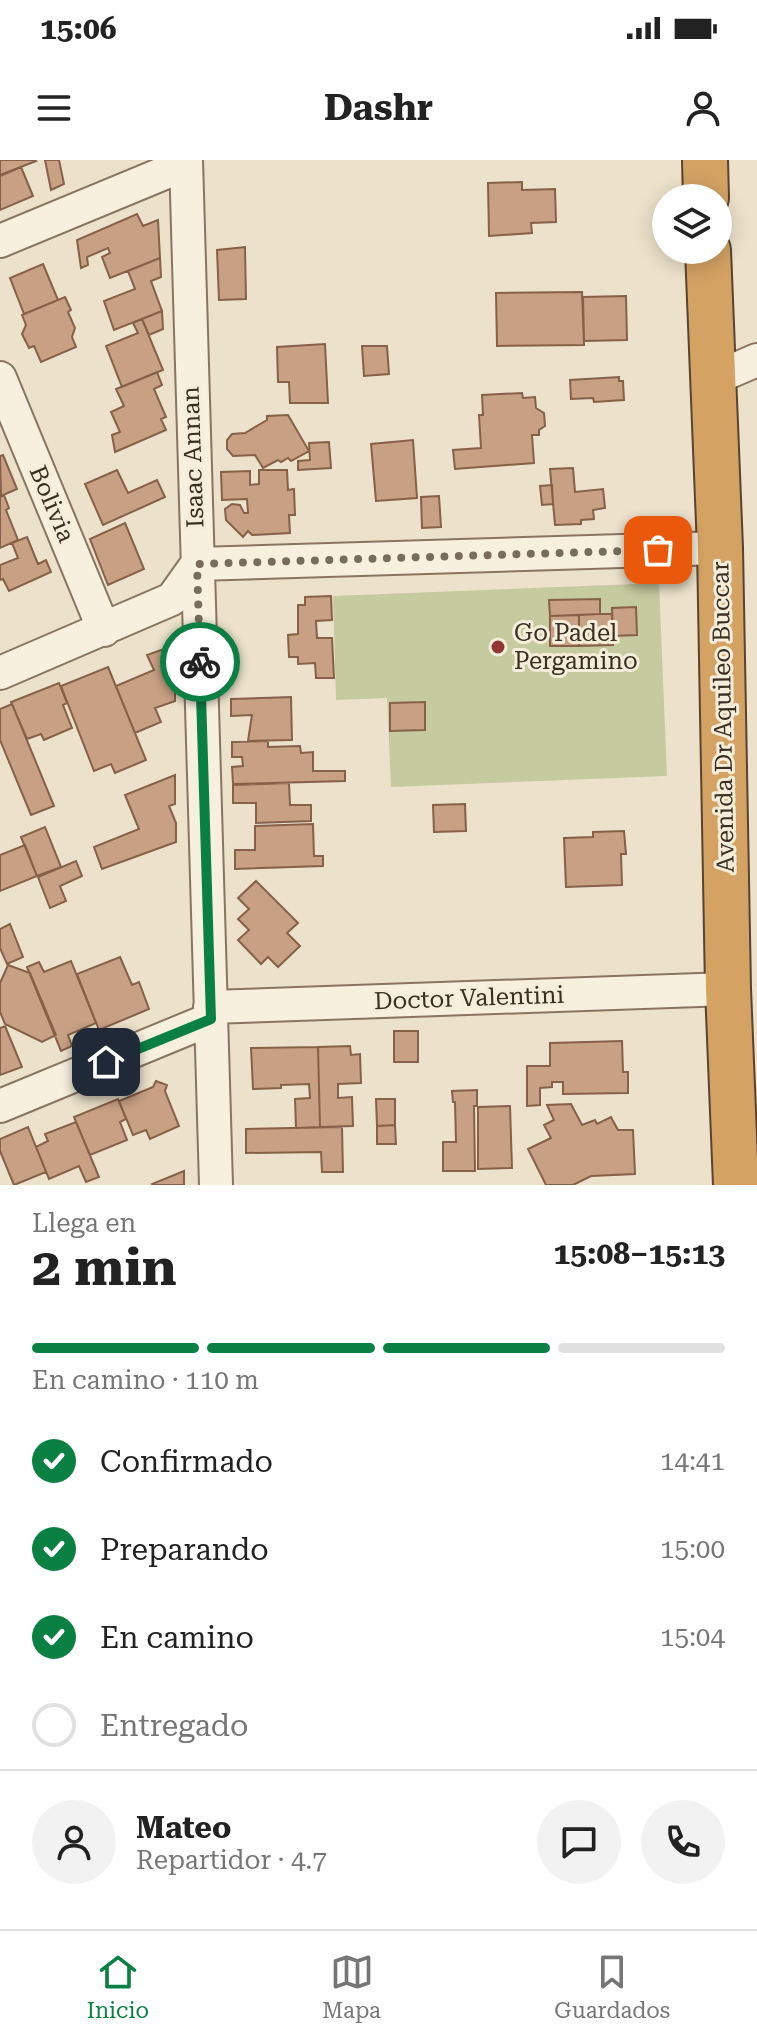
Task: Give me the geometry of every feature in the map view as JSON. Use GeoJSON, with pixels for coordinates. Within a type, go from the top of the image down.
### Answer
{"type":"FeatureCollection","features":[{"type":"Feature","properties":{"kind":"highway"},"geometry":{"type":"LineString","coordinates":[[705,160],[706,184]]}},
{"type":"Feature","properties":{"kind":"highway","name":"Avenida Dr Aquileo Buccar"},"geometry":{"type":"LineString","coordinates":[[709,264],[720,548],[728,989],[736,1185]]}},
{"type":"Feature","properties":{"kind":"street"},"geometry":{"type":"LineString","coordinates":[[0,241],[186,162]]}},
{"type":"Feature","properties":{"kind":"street","name":"Isaac Annan"},"geometry":{"type":"LineString","coordinates":[[186,162],[216,1185]]}},
{"type":"Feature","properties":{"kind":"street"},"geometry":{"type":"LineString","coordinates":[[713,379],[757,360]]}},
{"type":"Feature","properties":{"kind":"street","name":"Bolivia"},"geometry":{"type":"LineString","coordinates":[[0,378],[104,630]]}},
{"type":"Feature","properties":{"kind":"street"},"geometry":{"type":"LineString","coordinates":[[0,673],[172,599],[197,564],[720,548]]}},
{"type":"Feature","properties":{"kind":"street","name":"Doctor Valentini"},"geometry":{"type":"LineString","coordinates":[[0,1106],[211,1013],[728,989]]}},
{"type":"Feature","properties":{"kind":"green space","name":"Go Padel Pergamino"},"geometry":{"type":"Polygon","coordinates":[[[659,583],[667,776],[391,787],[387,698],[336,700],[333,596],[659,583]]]}},
{"type":"Feature","properties":{"kind":"building"},"geometry":{"type":"Polygon","coordinates":[[[0,160],[35,160],[36,161],[0,175],[0,160]]]}},
{"type":"Feature","properties":{"kind":"building"},"geometry":{"type":"Polygon","coordinates":[[[45,160],[59,160],[64,184],[51,190],[45,160]]]}},
{"type":"Feature","properties":{"kind":"building"},"geometry":{"type":"Polygon","coordinates":[[[21,167],[33,196],[0,210],[0,176],[21,167]]]}},
{"type":"Feature","properties":{"kind":"building"},"geometry":{"type":"Polygon","coordinates":[[[522,182],[522,190],[555,189],[556,222],[531,223],[532,233],[489,236],[488,183],[522,182]]]}},
{"type":"Feature","properties":{"kind":"building"},"geometry":{"type":"Polygon","coordinates":[[[137,214],[143,226],[158,220],[160,258],[110,278],[102,257],[110,253],[108,248],[87,257],[88,265],[81,268],[77,240],[137,214]]]}},
{"type":"Feature","properties":{"kind":"building"},"geometry":{"type":"Polygon","coordinates":[[[245,247],[246,299],[219,300],[217,250],[245,247]]]}},
{"type":"Feature","properties":{"kind":"building"},"geometry":{"type":"Polygon","coordinates":[[[160,258],[161,277],[151,281],[162,311],[114,330],[104,301],[135,289],[128,271],[160,258]]]}},
{"type":"Feature","properties":{"kind":"building"},"geometry":{"type":"Polygon","coordinates":[[[43,264],[58,300],[24,314],[10,278],[43,264]]]}},
{"type":"Feature","properties":{"kind":"building"},"geometry":{"type":"Polygon","coordinates":[[[582,292],[584,345],[497,346],[496,293],[582,292]]]}},
{"type":"Feature","properties":{"kind":"building"},"geometry":{"type":"Polygon","coordinates":[[[626,296],[627,340],[584,341],[583,297],[626,296]]]}},
{"type":"Feature","properties":{"kind":"building"},"geometry":{"type":"Polygon","coordinates":[[[65,297],[75,328],[72,337],[76,347],[41,362],[34,346],[29,348],[22,334],[26,325],[22,315],[65,297]]]}},
{"type":"Feature","properties":{"kind":"building"},"geometry":{"type":"Polygon","coordinates":[[[162,311],[163,329],[149,335],[142,319],[162,311]]]}},
{"type":"Feature","properties":{"kind":"building"},"geometry":{"type":"Polygon","coordinates":[[[142,319],[163,370],[122,387],[106,346],[138,333],[133,323],[142,319]]]}},
{"type":"Feature","properties":{"kind":"building"},"geometry":{"type":"Polygon","coordinates":[[[325,344],[328,403],[290,403],[289,382],[278,382],[277,347],[325,344]]]}},
{"type":"Feature","properties":{"kind":"building"},"geometry":{"type":"Polygon","coordinates":[[[362,346],[387,346],[389,374],[364,376],[362,346]]]}},
{"type":"Feature","properties":{"kind":"building"},"geometry":{"type":"Polygon","coordinates":[[[157,372],[162,385],[154,389],[166,417],[161,419],[166,430],[115,452],[112,435],[120,432],[111,412],[124,406],[116,389],[157,372]]]}},
{"type":"Feature","properties":{"kind":"building"},"geometry":{"type":"Polygon","coordinates":[[[619,377],[619,381],[623,381],[624,400],[594,402],[593,398],[571,399],[570,380],[619,377]]]}},
{"type":"Feature","properties":{"kind":"building"},"geometry":{"type":"Polygon","coordinates":[[[522,393],[523,398],[535,397],[536,408],[544,413],[545,426],[539,430],[539,435],[532,435],[534,463],[455,469],[453,450],[481,448],[479,415],[483,415],[482,395],[522,393]]]}},
{"type":"Feature","properties":{"kind":"building"},"geometry":{"type":"Polygon","coordinates":[[[288,415],[309,451],[291,461],[288,458],[281,462],[278,460],[263,468],[255,455],[233,456],[227,449],[227,440],[232,434],[245,433],[267,420],[267,416],[288,415]]]}},
{"type":"Feature","properties":{"kind":"building"},"geometry":{"type":"Polygon","coordinates":[[[413,440],[417,498],[376,501],[371,444],[413,440]]]}},
{"type":"Feature","properties":{"kind":"building"},"geometry":{"type":"Polygon","coordinates":[[[329,442],[331,468],[298,470],[298,461],[310,460],[309,443],[329,442]]]}},
{"type":"Feature","properties":{"kind":"building"},"geometry":{"type":"Polygon","coordinates":[[[3,455],[17,489],[1,496],[0,456],[3,455]]]}},
{"type":"Feature","properties":{"kind":"building"},"geometry":{"type":"Polygon","coordinates":[[[573,468],[575,492],[603,489],[605,508],[593,510],[594,519],[581,520],[581,524],[555,525],[550,469],[573,468]]]}},
{"type":"Feature","properties":{"kind":"building"},"geometry":{"type":"Polygon","coordinates":[[[117,470],[128,493],[157,480],[165,497],[103,525],[85,484],[117,470]]]}},
{"type":"Feature","properties":{"kind":"building"},"geometry":{"type":"Polygon","coordinates":[[[259,470],[287,470],[288,490],[294,489],[295,515],[289,515],[290,533],[252,535],[248,531],[243,537],[226,520],[225,509],[232,504],[240,505],[244,513],[248,513],[247,499],[222,500],[221,472],[250,471],[250,485],[259,484],[259,470]]]}},
{"type":"Feature","properties":{"kind":"building"},"geometry":{"type":"Polygon","coordinates":[[[552,485],[553,504],[542,505],[540,486],[552,485]]]}},
{"type":"Feature","properties":{"kind":"building"},"geometry":{"type":"Polygon","coordinates":[[[4,495],[9,508],[6,510],[18,540],[0,548],[0,497],[4,495]]]}},
{"type":"Feature","properties":{"kind":"building"},"geometry":{"type":"Polygon","coordinates":[[[439,496],[441,527],[422,528],[421,497],[439,496]]]}},
{"type":"Feature","properties":{"kind":"building"},"geometry":{"type":"Polygon","coordinates":[[[125,523],[144,569],[108,585],[90,539],[125,523]]]}},
{"type":"Feature","properties":{"kind":"building"},"geometry":{"type":"Polygon","coordinates":[[[27,537],[38,564],[46,560],[51,572],[9,591],[3,579],[0,580],[0,565],[18,558],[12,543],[27,537]]]}},
{"type":"Feature","properties":{"kind":"building"},"geometry":{"type":"Polygon","coordinates":[[[331,596],[332,620],[316,621],[317,638],[332,638],[334,678],[316,678],[315,663],[298,664],[298,657],[289,657],[288,635],[298,634],[298,605],[305,605],[305,597],[331,596]]]}},
{"type":"Feature","properties":{"kind":"building"},"geometry":{"type":"Polygon","coordinates":[[[600,599],[600,614],[550,616],[549,600],[600,599]]]}},
{"type":"Feature","properties":{"kind":"building"},"geometry":{"type":"Polygon","coordinates":[[[636,607],[637,635],[613,636],[612,608],[636,607]]]}},
{"type":"Feature","properties":{"kind":"building"},"geometry":{"type":"Polygon","coordinates":[[[612,614],[613,645],[579,646],[579,615],[612,614]]]}},
{"type":"Feature","properties":{"kind":"building"},"geometry":{"type":"Polygon","coordinates":[[[579,615],[579,646],[550,646],[550,616],[579,615]]]}},
{"type":"Feature","properties":{"kind":"building"},"geometry":{"type":"Polygon","coordinates":[[[164,649],[175,676],[175,701],[155,708],[161,722],[135,733],[116,686],[154,670],[147,655],[164,649]]]}},
{"type":"Feature","properties":{"kind":"building"},"geometry":{"type":"Polygon","coordinates":[[[108,667],[146,760],[115,773],[111,764],[94,771],[61,686],[108,667]]]}},
{"type":"Feature","properties":{"kind":"building"},"geometry":{"type":"Polygon","coordinates":[[[59,683],[72,728],[44,740],[41,734],[27,739],[11,702],[59,683]]]}},
{"type":"Feature","properties":{"kind":"building"},"geometry":{"type":"Polygon","coordinates":[[[291,697],[292,740],[248,741],[252,715],[231,716],[231,699],[291,697]]]}},
{"type":"Feature","properties":{"kind":"building"},"geometry":{"type":"Polygon","coordinates":[[[425,702],[425,730],[390,731],[390,703],[425,702]]]}},
{"type":"Feature","properties":{"kind":"building"},"geometry":{"type":"Polygon","coordinates":[[[12,704],[54,806],[31,815],[0,740],[0,709],[12,704]]]}},
{"type":"Feature","properties":{"kind":"building"},"geometry":{"type":"Polygon","coordinates":[[[268,741],[268,747],[300,746],[301,753],[313,752],[313,771],[345,771],[345,781],[233,784],[232,767],[243,766],[242,757],[232,757],[232,742],[268,741]]]}},
{"type":"Feature","properties":{"kind":"building"},"geometry":{"type":"Polygon","coordinates":[[[175,775],[175,804],[169,806],[176,823],[176,842],[102,869],[94,847],[139,829],[125,795],[175,775]]]}},
{"type":"Feature","properties":{"kind":"building"},"geometry":{"type":"Polygon","coordinates":[[[289,783],[290,805],[311,805],[311,821],[256,823],[256,803],[233,803],[233,785],[289,783]]]}},
{"type":"Feature","properties":{"kind":"building"},"geometry":{"type":"Polygon","coordinates":[[[465,804],[466,831],[434,832],[433,805],[465,804]]]}},
{"type":"Feature","properties":{"kind":"building"},"geometry":{"type":"Polygon","coordinates":[[[313,824],[314,856],[323,856],[323,866],[235,869],[235,850],[255,850],[255,826],[313,824]]]}},
{"type":"Feature","properties":{"kind":"building"},"geometry":{"type":"Polygon","coordinates":[[[45,827],[61,867],[37,876],[21,837],[45,827]]]}},
{"type":"Feature","properties":{"kind":"building"},"geometry":{"type":"Polygon","coordinates":[[[624,831],[626,854],[621,854],[622,885],[566,887],[564,838],[593,837],[593,832],[624,831]]]}},
{"type":"Feature","properties":{"kind":"building"},"geometry":{"type":"Polygon","coordinates":[[[25,845],[37,876],[0,891],[0,855],[25,845]]]}},
{"type":"Feature","properties":{"kind":"building"},"geometry":{"type":"Polygon","coordinates":[[[76,861],[82,876],[60,886],[66,901],[50,908],[38,877],[76,861]]]}},
{"type":"Feature","properties":{"kind":"building"},"geometry":{"type":"Polygon","coordinates":[[[256,881],[298,923],[287,933],[300,946],[278,967],[268,957],[261,964],[238,940],[249,930],[238,919],[249,909],[238,898],[256,881]]]}},
{"type":"Feature","properties":{"kind":"building"},"geometry":{"type":"Polygon","coordinates":[[[10,924],[23,957],[7,964],[0,948],[0,929],[10,924]]]}},
{"type":"Feature","properties":{"kind":"building"},"geometry":{"type":"Polygon","coordinates":[[[120,957],[132,985],[139,982],[149,1009],[99,1030],[77,974],[120,957]]]}},
{"type":"Feature","properties":{"kind":"building"},"geometry":{"type":"Polygon","coordinates":[[[71,961],[96,1023],[68,1035],[72,1046],[61,1051],[27,967],[39,962],[44,972],[71,961]]]}},
{"type":"Feature","properties":{"kind":"building"},"geometry":{"type":"Polygon","coordinates":[[[8,965],[30,973],[56,1035],[42,1042],[5,1024],[0,1012],[0,983],[8,965]]]}},
{"type":"Feature","properties":{"kind":"building"},"geometry":{"type":"Polygon","coordinates":[[[5,1026],[22,1067],[0,1075],[0,1028],[5,1026]]]}},
{"type":"Feature","properties":{"kind":"building"},"geometry":{"type":"Polygon","coordinates":[[[394,1031],[418,1031],[418,1062],[394,1062],[394,1031]]]}},
{"type":"Feature","properties":{"kind":"building"},"geometry":{"type":"Polygon","coordinates":[[[622,1041],[623,1072],[628,1072],[628,1093],[563,1094],[563,1082],[552,1082],[552,1087],[540,1088],[540,1105],[527,1106],[527,1066],[550,1066],[550,1043],[622,1041]]]}},
{"type":"Feature","properties":{"kind":"building"},"geometry":{"type":"Polygon","coordinates":[[[350,1046],[351,1055],[360,1054],[361,1083],[338,1084],[338,1098],[352,1097],[353,1126],[320,1127],[318,1047],[350,1046]]]}},
{"type":"Feature","properties":{"kind":"building"},"geometry":{"type":"Polygon","coordinates":[[[318,1047],[320,1127],[296,1128],[295,1099],[310,1098],[309,1084],[253,1089],[251,1048],[318,1047]]]}},
{"type":"Feature","properties":{"kind":"building"},"geometry":{"type":"Polygon","coordinates":[[[156,1081],[167,1085],[165,1091],[179,1126],[150,1139],[146,1130],[133,1135],[119,1101],[153,1087],[156,1081]]]}},
{"type":"Feature","properties":{"kind":"building"},"geometry":{"type":"Polygon","coordinates":[[[477,1090],[477,1106],[474,1106],[475,1171],[443,1171],[443,1142],[456,1142],[452,1091],[477,1090]]]}},
{"type":"Feature","properties":{"kind":"building"},"geometry":{"type":"Polygon","coordinates":[[[118,1099],[126,1119],[120,1122],[127,1140],[90,1155],[74,1117],[118,1099]]]}},
{"type":"Feature","properties":{"kind":"building"},"geometry":{"type":"Polygon","coordinates":[[[376,1099],[395,1099],[395,1125],[377,1126],[376,1099]]]}},
{"type":"Feature","properties":{"kind":"building"},"geometry":{"type":"Polygon","coordinates":[[[571,1104],[582,1125],[595,1120],[597,1124],[611,1117],[618,1130],[633,1130],[635,1174],[591,1176],[573,1185],[546,1185],[528,1149],[551,1138],[544,1125],[554,1120],[547,1105],[571,1104]]]}},
{"type":"Feature","properties":{"kind":"building"},"geometry":{"type":"Polygon","coordinates":[[[510,1106],[512,1168],[478,1169],[478,1107],[510,1106]]]}},
{"type":"Feature","properties":{"kind":"building"},"geometry":{"type":"Polygon","coordinates":[[[76,1122],[99,1177],[86,1182],[79,1166],[49,1179],[36,1147],[48,1141],[45,1134],[76,1122]]]}},
{"type":"Feature","properties":{"kind":"building"},"geometry":{"type":"Polygon","coordinates":[[[395,1125],[396,1144],[377,1144],[377,1126],[395,1125]]]}},
{"type":"Feature","properties":{"kind":"building"},"geometry":{"type":"Polygon","coordinates":[[[28,1127],[46,1172],[14,1185],[0,1151],[0,1139],[28,1127]]]}},
{"type":"Feature","properties":{"kind":"building"},"geometry":{"type":"Polygon","coordinates":[[[342,1127],[343,1172],[322,1172],[321,1152],[246,1153],[246,1129],[342,1127]]]}},
{"type":"Feature","properties":{"kind":"building"},"geometry":{"type":"Polygon","coordinates":[[[184,1171],[184,1185],[152,1184],[184,1171]]]}},
{"type":"Feature","properties":{"kind":"way so far"},"geometry":{"type":"LineString","coordinates":[[200,662],[197,564],[658,550]]}},
{"type":"Feature","properties":{"kind":"place","name":"Go Padel Pergamino"},"geometry":{"type":"Point","coordinates":[498,647]}},
{"type":"Feature","properties":{"kind":"route"},"geometry":{"type":"LineString","coordinates":[[106,1062],[211,1019],[200,662]]}}]}
